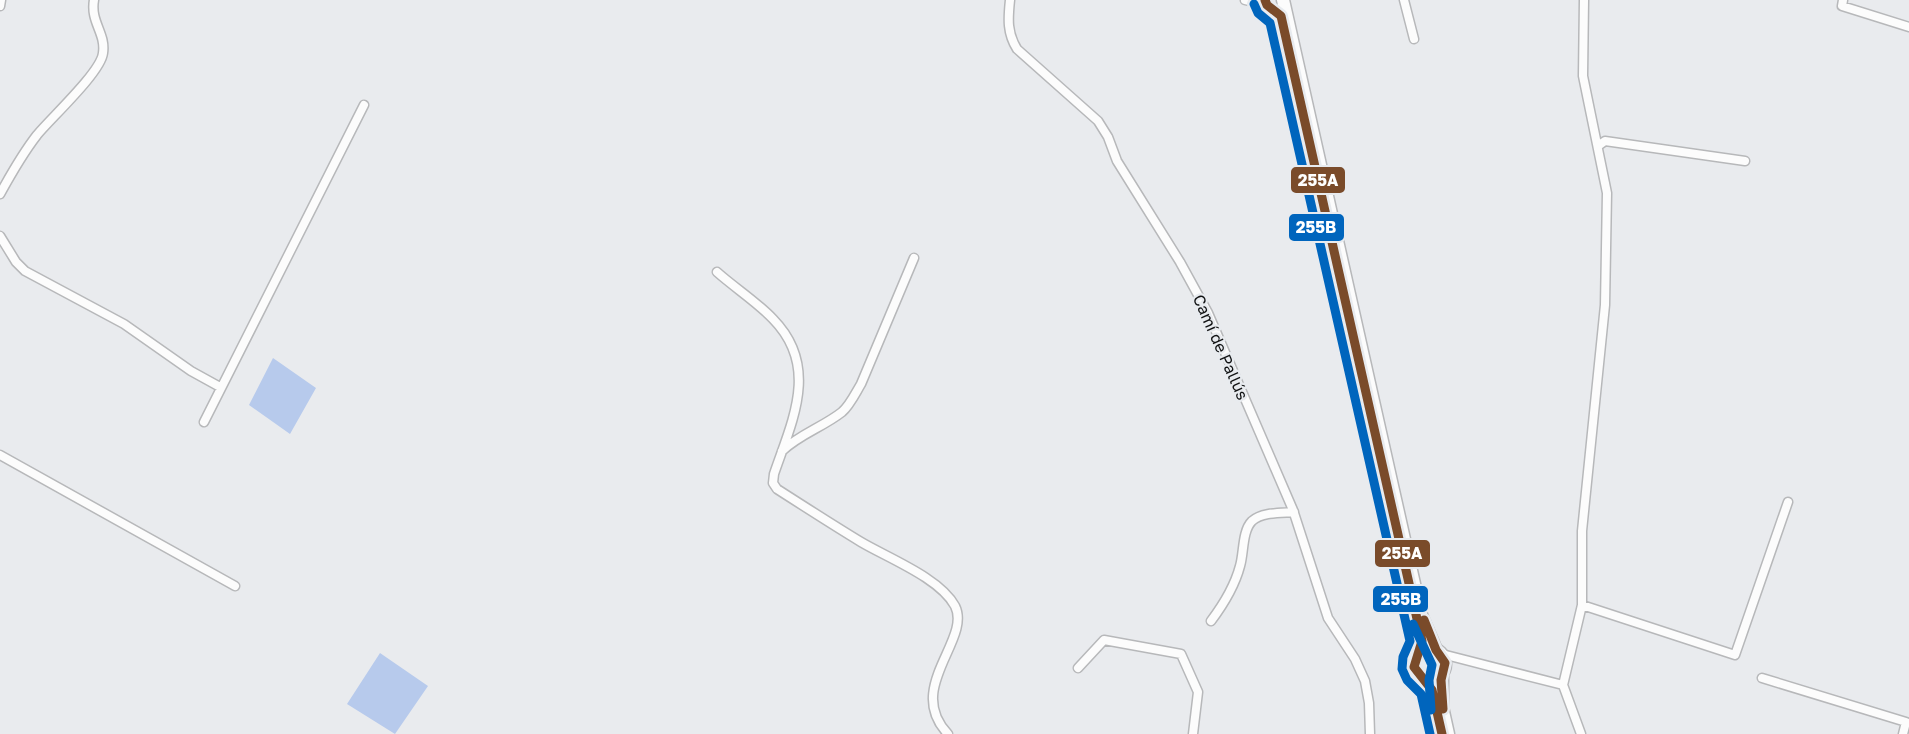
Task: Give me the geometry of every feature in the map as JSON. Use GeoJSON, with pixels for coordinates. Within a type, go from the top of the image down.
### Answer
{"type":"FeatureCollection","features":[{"type":"Feature","properties":{"kind":"main road"},"geometry":{"type":"LineString","coordinates":[[1283,0],[1421,615],[1443,660],[1442,708],[1448,734]]}},
{"type":"Feature","properties":{"kind":"main road"},"geometry":{"type":"LineString","coordinates":[[1270,2],[1281,16],[1351,335],[1422,641],[1421,651],[1415,658],[1414,667],[1418,676],[1427,680],[1434,694],[1442,734]]}},
{"type":"Feature","properties":{"kind":"main road"},"geometry":{"type":"LineString","coordinates":[[1421,651],[1443,660]]}},
{"type":"Feature","properties":{"kind":"main road"},"geometry":{"type":"LineString","coordinates":[[1427,680],[1443,660]]}},
{"type":"Feature","properties":{"kind":"street"},"geometry":{"type":"LineString","coordinates":[[0,6],[1,0]]}},
{"type":"Feature","properties":{"kind":"street"},"geometry":{"type":"LineString","coordinates":[[0,194],[35,138],[94,72],[103,54],[102,38],[92,12],[94,0]]}},
{"type":"Feature","properties":{"kind":"street","name":"Camí de Pallús"},"geometry":{"type":"LineString","coordinates":[[1010,0],[1008,22],[1010,38],[1017,50],[1098,121],[1108,137],[1117,161],[1180,262],[1208,313],[1293,512],[1328,618],[1355,659],[1365,681],[1369,703],[1370,734]]}},
{"type":"Feature","properties":{"kind":"street"},"geometry":{"type":"LineString","coordinates":[[1245,0],[1270,2]]}},
{"type":"Feature","properties":{"kind":"street"},"geometry":{"type":"LineString","coordinates":[[1404,0],[1414,39]]}},
{"type":"Feature","properties":{"kind":"street"},"geometry":{"type":"LineString","coordinates":[[1581,734],[1563,685],[1582,606],[1582,531],[1605,305],[1607,193],[1582,76],[1584,0]]}},
{"type":"Feature","properties":{"kind":"street"},"geometry":{"type":"LineString","coordinates":[[1843,0],[1842,6],[1909,27]]}},
{"type":"Feature","properties":{"kind":"street"},"geometry":{"type":"LineString","coordinates":[[204,422],[364,105]]}},
{"type":"Feature","properties":{"kind":"street"},"geometry":{"type":"LineString","coordinates":[[1598,146],[1605,141],[1745,161]]}},
{"type":"Feature","properties":{"kind":"street"},"geometry":{"type":"LineString","coordinates":[[0,236],[16,262],[25,271],[124,324],[191,371],[220,387]]}},
{"type":"Feature","properties":{"kind":"street"},"geometry":{"type":"LineString","coordinates":[[782,451],[805,433],[842,412],[849,404],[861,384],[914,258]]}},
{"type":"Feature","properties":{"kind":"street"},"geometry":{"type":"LineString","coordinates":[[717,272],[772,317],[794,349],[800,368],[799,392],[774,474],[773,483],[777,489],[856,540],[920,575],[943,592],[954,605],[958,615],[957,624],[936,677],[934,691],[934,710],[939,724],[948,734]]}},
{"type":"Feature","properties":{"kind":"street"},"geometry":{"type":"LineString","coordinates":[[0,455],[235,586]]}},
{"type":"Feature","properties":{"kind":"street"},"geometry":{"type":"LineString","coordinates":[[1582,606],[1735,655],[1788,502]]}},
{"type":"Feature","properties":{"kind":"street"},"geometry":{"type":"LineString","coordinates":[[1211,621],[1221,608],[1240,568],[1248,528],[1254,519],[1268,514],[1293,512]]}},
{"type":"Feature","properties":{"kind":"street"},"geometry":{"type":"LineString","coordinates":[[1078,668],[1104,640],[1181,654],[1198,692],[1193,734]]}},
{"type":"Feature","properties":{"kind":"street"},"geometry":{"type":"LineString","coordinates":[[1443,660],[1563,685]]}},
{"type":"Feature","properties":{"kind":"street"},"geometry":{"type":"LineString","coordinates":[[1762,678],[1908,721],[1903,734]]}},
{"type":"Feature","properties":{"kind":"water"},"geometry":{"type":"Polygon","coordinates":[[[273,358],[316,388],[290,434],[249,405],[273,358]]]}},
{"type":"Feature","properties":{"kind":"water"},"geometry":{"type":"Polygon","coordinates":[[[380,653],[428,686],[395,734],[347,704],[380,653]]]}},
{"type":"Feature","properties":{"kind":"transit line","name":"255A"},"geometry":{"type":"LineString","coordinates":[[1265,0],[1267,5],[1281,16],[1422,641],[1414,667],[1432,690],[1442,734]]}},
{"type":"Feature","properties":{"kind":"transit line","name":"255B"},"geometry":{"type":"LineString","coordinates":[[1254,4],[1258,13],[1270,23],[1410,641],[1403,657],[1402,669],[1407,680],[1421,694],[1430,734]]}},
{"type":"Feature","properties":{"kind":"transit line","name":"255A"},"geometry":{"type":"LineString","coordinates":[[1424,620],[1436,650],[1445,663],[1441,680],[1443,709]]}},
{"type":"Feature","properties":{"kind":"transit line","name":"255B"},"geometry":{"type":"LineString","coordinates":[[1413,624],[1432,665],[1429,680],[1431,710]]}}]}
